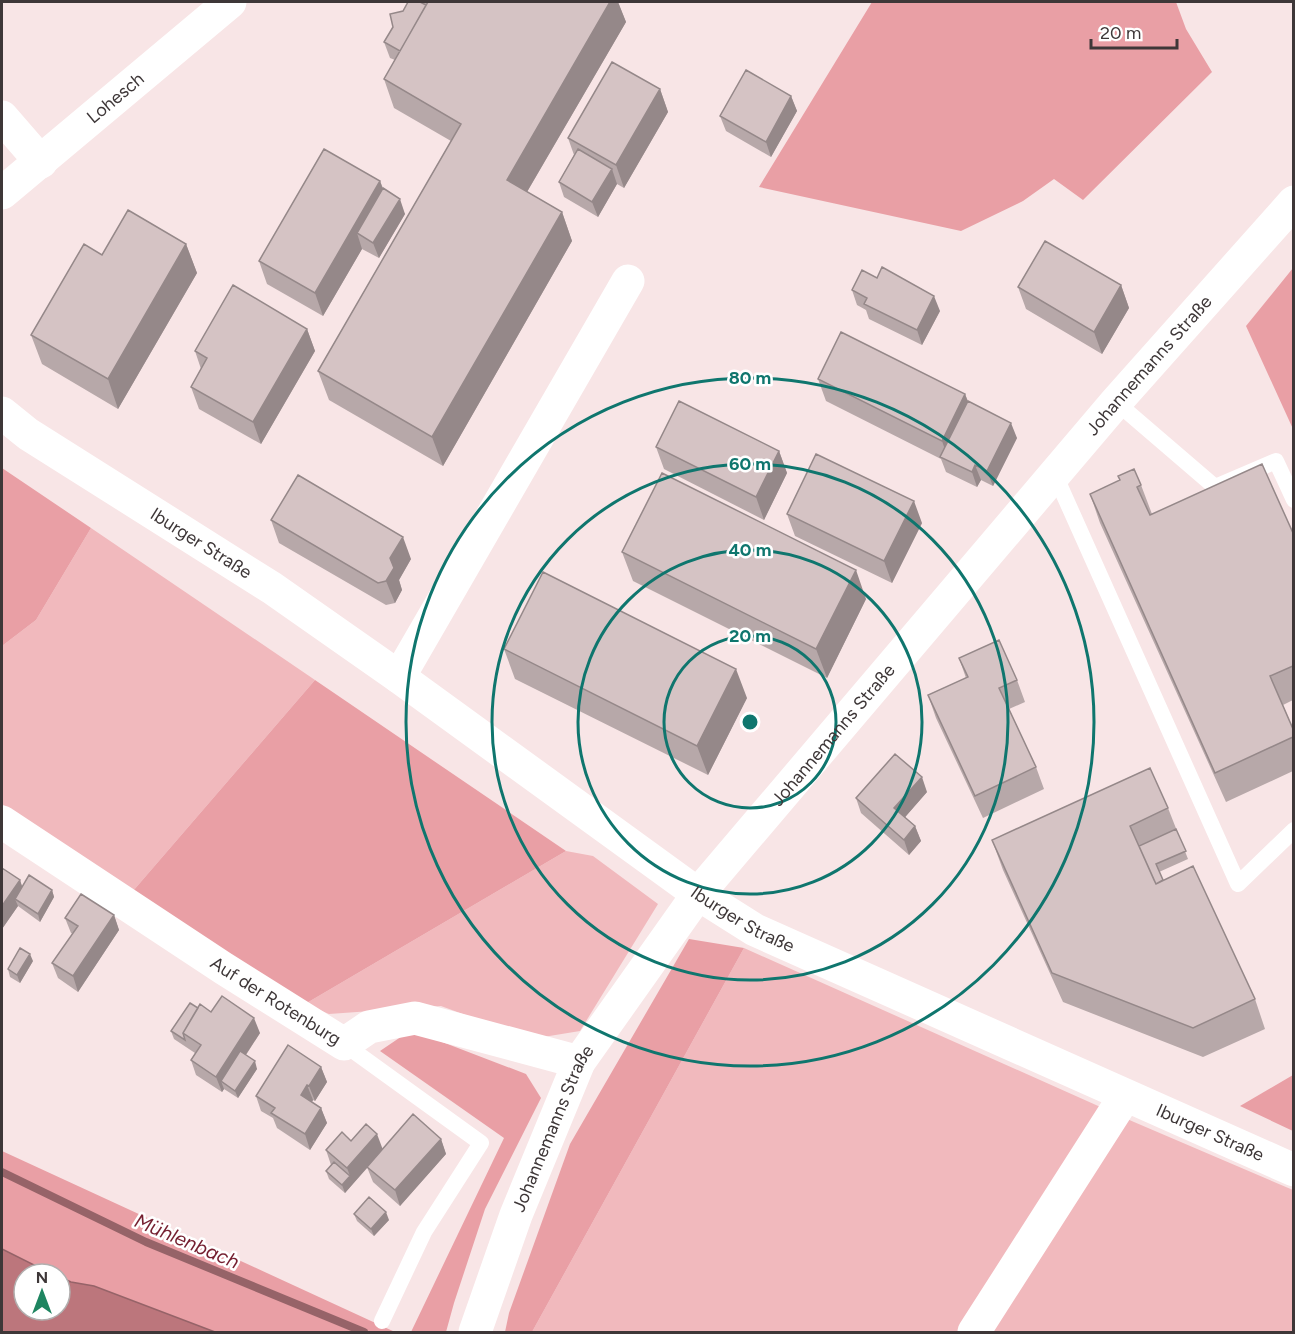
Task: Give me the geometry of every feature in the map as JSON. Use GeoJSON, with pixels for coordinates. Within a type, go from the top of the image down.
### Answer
{"type":"FeatureCollection","features":[{"type":"Feature","properties":{"kind":"street","name":"Lohesch"},"geometry":{"type":"LineString","coordinates":[[2,193],[230,2]]}},
{"type":"Feature","properties":{"kind":"street"},"geometry":{"type":"LineString","coordinates":[[2,117],[41,162]]}},
{"type":"Feature","properties":{"kind":"street","name":"Johannemanns Straße"},"geometry":{"type":"LineString","coordinates":[[476,1332],[516,1215],[579,1062],[698,894],[1116,402],[1293,202]]}},
{"type":"Feature","properties":{"kind":"street"},"geometry":{"type":"LineString","coordinates":[[399,677],[628,281]]}},
{"type":"Feature","properties":{"kind":"street","name":"Iburger Straße"},"geometry":{"type":"LineString","coordinates":[[2,413],[28,434],[272,588],[399,677],[698,894],[755,930],[1293,1170]]}},
{"type":"Feature","properties":{"kind":"street","name":"Auf der Rotenburg"},"geometry":{"type":"LineString","coordinates":[[2,822],[344,1044],[369,1027],[416,1018],[579,1062]]}},
{"type":"Feature","properties":{"kind":"street"},"geometry":{"type":"LineString","coordinates":[[974,1332],[1125,1096]]}},
{"type":"Feature","properties":{"kind":"lane"},"geometry":{"type":"LineString","coordinates":[[1116,402],[1215,487],[1276,461],[1293,500]]}},
{"type":"Feature","properties":{"kind":"lane"},"geometry":{"type":"LineString","coordinates":[[1055,475],[1238,884],[1293,830]]}},
{"type":"Feature","properties":{"kind":"lane"},"geometry":{"type":"LineString","coordinates":[[344,1044],[481,1143],[424,1232],[382,1321]]}},
{"type":"Feature","properties":{"kind":"shaded area"},"geometry":{"type":"Polygon","coordinates":[[[872,2],[1176,2],[1186,29],[1212,72],[1083,200],[1054,179],[1023,201],[961,231],[759,187],[872,2]]]}},
{"type":"Feature","properties":{"kind":"shaded area"},"geometry":{"type":"Polygon","coordinates":[[[1294,268],[1293,429],[1246,326],[1294,268]]]}},
{"type":"Feature","properties":{"kind":"shaded area"},"geometry":{"type":"Polygon","coordinates":[[[2,468],[91,528],[36,620],[2,646],[2,468]]]}},
{"type":"Feature","properties":{"kind":"shaded area"},"geometry":{"type":"Polygon","coordinates":[[[91,528],[315,680],[133,891],[2,804],[2,646],[36,620],[91,528]]]}},
{"type":"Feature","properties":{"kind":"shaded area"},"geometry":{"type":"Polygon","coordinates":[[[315,680],[566,851],[305,1004],[133,891],[315,680]]]}},
{"type":"Feature","properties":{"kind":"shaded area"},"geometry":{"type":"Polygon","coordinates":[[[566,851],[593,856],[658,904],[580,1031],[531,1039],[441,1006],[329,1014],[305,1004],[566,851]]]}},
{"type":"Feature","properties":{"kind":"shaded area"},"geometry":{"type":"Polygon","coordinates":[[[689,939],[744,948],[532,1332],[505,1332],[509,1313],[570,1144],[689,939]]]}},
{"type":"Feature","properties":{"kind":"shaded area"},"geometry":{"type":"Polygon","coordinates":[[[744,948],[1134,1122],[1293,1190],[1293,1332],[532,1332],[744,948]]]}},
{"type":"Feature","properties":{"kind":"shaded area"},"geometry":{"type":"Polygon","coordinates":[[[411,1030],[526,1074],[541,1098],[485,1209],[446,1332],[411,1332],[504,1138],[380,1051],[411,1030]]]}},
{"type":"Feature","properties":{"kind":"shaded area"},"geometry":{"type":"Polygon","coordinates":[[[1293,1075],[1293,1131],[1240,1106],[1293,1075]]]}},
{"type":"Feature","properties":{"kind":"shaded area"},"geometry":{"type":"Polygon","coordinates":[[[2,1151],[395,1332],[215,1332],[94,1286],[72,1282],[72,1262],[27,1262],[2,1249],[2,1151]]]}},
{"type":"Feature","properties":{"kind":"shaded area"},"geometry":{"type":"Polygon","coordinates":[[[2,1249],[28,1262],[12,1262],[12,1322],[72,1322],[72,1282],[94,1286],[215,1332],[2,1332],[2,1249]]]}},
{"type":"Feature","properties":{"kind":"building"},"geometry":{"type":"Polygon","coordinates":[[[408,2],[420,2],[426,5],[400,51],[384,42],[393,27],[390,14],[403,11],[408,2]]]}},
{"type":"Feature","properties":{"kind":"building"},"geometry":{"type":"Polygon","coordinates":[[[428,2],[610,2],[507,180],[562,212],[432,437],[318,371],[461,124],[384,79],[428,2]]]}},
{"type":"Feature","properties":{"kind":"building"},"geometry":{"type":"Polygon","coordinates":[[[612,62],[660,89],[616,165],[568,138],[612,62]]]}},
{"type":"Feature","properties":{"kind":"building"},"geometry":{"type":"Polygon","coordinates":[[[746,70],[791,96],[766,142],[720,116],[746,70]]]}},
{"type":"Feature","properties":{"kind":"building"},"geometry":{"type":"Polygon","coordinates":[[[324,149],[380,181],[315,293],[259,261],[324,149]]]}},
{"type":"Feature","properties":{"kind":"building"},"geometry":{"type":"Polygon","coordinates":[[[578,149],[612,169],[592,202],[559,182],[578,149]]]}},
{"type":"Feature","properties":{"kind":"building"},"geometry":{"type":"Polygon","coordinates":[[[383,188],[400,199],[373,243],[357,233],[383,188]]]}},
{"type":"Feature","properties":{"kind":"building"},"geometry":{"type":"Polygon","coordinates":[[[128,210],[186,244],[108,379],[31,335],[84,244],[102,255],[128,210]]]}},
{"type":"Feature","properties":{"kind":"building"},"geometry":{"type":"Polygon","coordinates":[[[1045,241],[1121,285],[1094,332],[1018,287],[1045,241]]]}},
{"type":"Feature","properties":{"kind":"building"},"geometry":{"type":"Polygon","coordinates":[[[882,267],[934,296],[917,330],[864,304],[867,298],[852,290],[862,270],[877,278],[882,267]]]}},
{"type":"Feature","properties":{"kind":"building"},"geometry":{"type":"Polygon","coordinates":[[[233,285],[307,329],[253,422],[191,387],[207,358],[195,351],[233,285]]]}},
{"type":"Feature","properties":{"kind":"building"},"geometry":{"type":"Polygon","coordinates":[[[841,332],[965,394],[942,441],[818,379],[841,332]]]}},
{"type":"Feature","properties":{"kind":"building"},"geometry":{"type":"Polygon","coordinates":[[[679,401],[779,451],[756,497],[656,447],[679,401]]]}},
{"type":"Feature","properties":{"kind":"building"},"geometry":{"type":"Polygon","coordinates":[[[968,401],[1011,423],[987,471],[975,465],[972,472],[940,457],[968,401]]]}},
{"type":"Feature","properties":{"kind":"building"},"geometry":{"type":"Polygon","coordinates":[[[816,454],[914,501],[884,561],[787,514],[816,454]]]}},
{"type":"Feature","properties":{"kind":"building"},"geometry":{"type":"Polygon","coordinates":[[[1262,464],[1293,533],[1293,666],[1270,676],[1293,729],[1293,737],[1215,773],[1090,494],[1120,480],[1118,476],[1134,469],[1141,485],[1137,487],[1150,515],[1262,464]]]}},
{"type":"Feature","properties":{"kind":"building"},"geometry":{"type":"Polygon","coordinates":[[[662,473],[856,570],[816,649],[622,552],[662,473]]]}},
{"type":"Feature","properties":{"kind":"building"},"geometry":{"type":"Polygon","coordinates":[[[298,475],[403,537],[390,558],[394,568],[386,581],[378,583],[271,520],[298,475]]]}},
{"type":"Feature","properties":{"kind":"building"},"geometry":{"type":"Polygon","coordinates":[[[543,572],[736,669],[697,746],[504,649],[543,572]]]}},
{"type":"Feature","properties":{"kind":"building"},"geometry":{"type":"Polygon","coordinates":[[[999,640],[1017,680],[999,688],[1036,767],[975,796],[928,695],[968,677],[959,658],[999,640]]]}},
{"type":"Feature","properties":{"kind":"building"},"geometry":{"type":"Polygon","coordinates":[[[895,754],[922,777],[894,808],[915,826],[904,840],[856,798],[895,754]]]}},
{"type":"Feature","properties":{"kind":"building"},"geometry":{"type":"Polygon","coordinates":[[[1150,768],[1168,808],[1130,826],[1154,880],[1156,884],[1193,866],[1255,999],[1193,1028],[1052,973],[992,840],[1150,768]]]}},
{"type":"Feature","properties":{"kind":"building"},"geometry":{"type":"Polygon","coordinates":[[[1176,829],[1186,851],[1156,864],[1163,880],[1156,884],[1139,846],[1176,829]]]}},
{"type":"Feature","properties":{"kind":"building"},"geometry":{"type":"Polygon","coordinates":[[[2,868],[20,880],[2,906],[2,868]]]}},
{"type":"Feature","properties":{"kind":"building"},"geometry":{"type":"Polygon","coordinates":[[[29,875],[52,890],[38,914],[15,899],[29,875]]]}},
{"type":"Feature","properties":{"kind":"building"},"geometry":{"type":"Polygon","coordinates":[[[81,894],[114,915],[73,976],[52,963],[78,926],[65,918],[81,894]]]}},
{"type":"Feature","properties":{"kind":"building"},"geometry":{"type":"Polygon","coordinates":[[[20,948],[30,954],[17,975],[8,969],[20,948]]]}},
{"type":"Feature","properties":{"kind":"building"},"geometry":{"type":"Polygon","coordinates":[[[222,996],[254,1018],[216,1077],[191,1060],[201,1045],[183,1033],[200,1004],[211,1012],[222,996]]]}},
{"type":"Feature","properties":{"kind":"building"},"geometry":{"type":"Polygon","coordinates":[[[190,1003],[198,1008],[183,1033],[185,1040],[171,1031],[190,1003]]]}},
{"type":"Feature","properties":{"kind":"building"},"geometry":{"type":"Polygon","coordinates":[[[288,1045],[321,1067],[301,1095],[321,1108],[305,1134],[271,1113],[275,1108],[256,1096],[288,1045]]]}},
{"type":"Feature","properties":{"kind":"building"},"geometry":{"type":"Polygon","coordinates":[[[240,1051],[255,1061],[235,1091],[221,1081],[240,1051]]]}},
{"type":"Feature","properties":{"kind":"building"},"geometry":{"type":"Polygon","coordinates":[[[413,1114],[441,1139],[395,1190],[367,1167],[413,1114]]]}},
{"type":"Feature","properties":{"kind":"building"},"geometry":{"type":"Polygon","coordinates":[[[366,1124],[377,1134],[347,1168],[326,1150],[342,1132],[351,1141],[366,1124]]]}},
{"type":"Feature","properties":{"kind":"building"},"geometry":{"type":"Polygon","coordinates":[[[334,1162],[350,1176],[342,1185],[326,1171],[334,1162]]]}},
{"type":"Feature","properties":{"kind":"building"},"geometry":{"type":"Polygon","coordinates":[[[369,1197],[386,1212],[371,1229],[354,1214],[369,1197]]]}},
{"type":"Feature","properties":{"kind":"waterway","name":"Mühlenbach"},"geometry":{"type":"LineString","coordinates":[[2,1172],[146,1242],[364,1332]]}}]}
